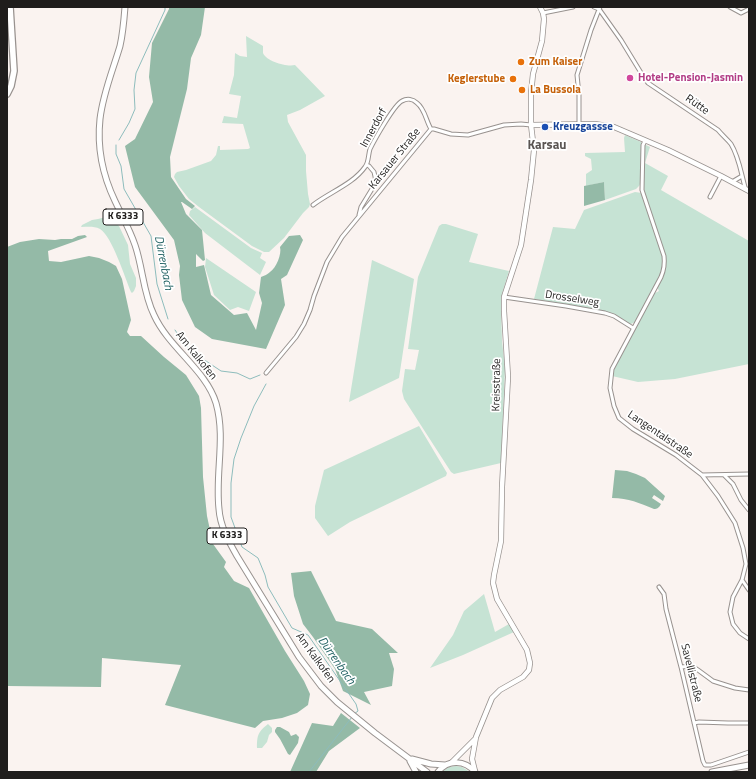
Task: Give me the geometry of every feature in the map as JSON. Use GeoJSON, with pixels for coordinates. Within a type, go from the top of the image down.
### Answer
{"type":"FeatureCollection","features":[{"type":"Feature","properties":{"kind":"highway"},"geometry":{"type":"LineString","coordinates":[[7,94],[11,86],[14,71],[10,7]]}},
{"type":"Feature","properties":{"kind":"main road","name":"Am Kalkofen"},"geometry":{"type":"LineString","coordinates":[[125,7],[124,25],[119,46],[103,99],[100,121],[102,165],[107,182],[132,237],[154,316],[166,336],[200,374],[215,399],[218,411],[221,440],[218,493],[219,510],[223,526],[237,556],[299,657],[321,686],[357,719],[427,772]]}},
{"type":"Feature","properties":{"kind":"main road","name":"Am Kalkofen"},"geometry":{"type":"LineString","coordinates":[[409,758],[431,764],[445,765]]}},
{"type":"Feature","properties":{"kind":"main road"},"geometry":{"type":"LineString","coordinates":[[409,758],[416,772]]}},
{"type":"Feature","properties":{"kind":"main road"},"geometry":{"type":"LineString","coordinates":[[438,772],[445,765],[458,762],[470,766],[475,771]]}},
{"type":"Feature","properties":{"kind":"main road"},"geometry":{"type":"LineString","coordinates":[[712,772],[749,765]]}},
{"type":"Feature","properties":{"kind":"street","name":"Kreisstraße"},"geometry":{"type":"LineString","coordinates":[[475,771],[472,759],[476,737],[492,698],[500,690],[523,676],[529,670],[530,663],[527,650],[497,599],[493,583],[501,541],[502,487],[508,376],[504,297],[521,245],[526,221],[534,150],[531,125],[531,93],[533,74],[542,41],[544,19],[540,7]]}},
{"type":"Feature","properties":{"kind":"street"},"geometry":{"type":"LineString","coordinates":[[543,13],[573,7]]}},
{"type":"Feature","properties":{"kind":"street","name":"Rütte"},"geometry":{"type":"LineString","coordinates":[[594,7],[599,8],[648,82],[718,130],[728,140],[735,150],[747,190]]}},
{"type":"Feature","properties":{"kind":"street"},"geometry":{"type":"LineString","coordinates":[[730,7],[741,13],[749,9]]}},
{"type":"Feature","properties":{"kind":"street"},"geometry":{"type":"LineString","coordinates":[[579,124],[579,95],[576,75],[599,8]]}},
{"type":"Feature","properties":{"kind":"street","name":"Innerdorf"},"geometry":{"type":"LineString","coordinates":[[313,205],[355,178],[367,165],[370,150],[382,127],[401,101],[406,99],[416,102],[424,112],[431,129]]}},
{"type":"Feature","properties":{"kind":"street","name":"Karsauer Straße"},"geometry":{"type":"LineString","coordinates":[[266,373],[296,338],[304,324],[327,262],[342,237],[431,129],[451,134],[468,135],[504,125],[521,124],[595,124],[614,127],[668,150],[747,190]]}},
{"type":"Feature","properties":{"kind":"street","name":"Langentalstraße"},"geometry":{"type":"LineString","coordinates":[[644,141],[642,190],[665,263],[661,277],[612,369],[610,388],[614,406],[619,418],[634,429],[676,454],[702,475],[718,496],[735,523],[747,565],[742,580],[733,597],[730,612],[733,624],[740,633],[749,639]]}},
{"type":"Feature","properties":{"kind":"street","name":"Innerdorf"},"geometry":{"type":"LineString","coordinates":[[359,217],[361,206],[376,181],[374,172],[367,165]]}},
{"type":"Feature","properties":{"kind":"street"},"geometry":{"type":"LineString","coordinates":[[710,197],[721,176]]}},
{"type":"Feature","properties":{"kind":"street"},"geometry":{"type":"LineString","coordinates":[[732,182],[742,176]]}},
{"type":"Feature","properties":{"kind":"street","name":"Drosselweg"},"geometry":{"type":"LineString","coordinates":[[504,297],[605,313],[614,316],[633,328]]}},
{"type":"Feature","properties":{"kind":"street"},"geometry":{"type":"LineString","coordinates":[[702,475],[749,474]]}},
{"type":"Feature","properties":{"kind":"street"},"geometry":{"type":"LineString","coordinates":[[724,475],[733,484],[741,500],[749,510]]}},
{"type":"Feature","properties":{"kind":"street"},"geometry":{"type":"LineString","coordinates":[[742,580],[749,590]]}},
{"type":"Feature","properties":{"kind":"street","name":"Savellistraße"},"geometry":{"type":"LineString","coordinates":[[659,587],[664,594],[666,609],[705,765],[711,765],[749,752]]}},
{"type":"Feature","properties":{"kind":"street"},"geometry":{"type":"LineString","coordinates":[[681,667],[692,666],[713,681],[735,688],[749,690]]}},
{"type":"Feature","properties":{"kind":"street"},"geometry":{"type":"LineString","coordinates":[[694,723],[749,723]]}},
{"type":"Feature","properties":{"kind":"street","name":"Kreisstraße"},"geometry":{"type":"LineString","coordinates":[[451,763],[476,737]]}},
{"type":"Feature","properties":{"kind":"green space"},"geometry":{"type":"Polygon","coordinates":[[[169,7],[205,7],[201,35],[191,58],[187,89],[170,157],[171,177],[186,199],[195,206],[192,209],[181,202],[186,214],[202,230],[205,260],[203,261],[196,254],[196,267],[204,265],[211,295],[234,315],[247,313],[256,330],[262,303],[259,293],[261,277],[272,270],[278,261],[280,247],[289,236],[300,235],[303,240],[287,275],[281,279],[285,305],[266,349],[212,339],[195,327],[182,300],[179,275],[180,266],[174,240],[135,187],[125,146],[135,139],[153,102],[149,77],[152,43],[169,7]]]}},
{"type":"Feature","properties":{"kind":"green space"},"geometry":{"type":"Polygon","coordinates":[[[246,36],[263,46],[263,53],[269,59],[282,64],[295,65],[325,96],[300,110],[287,115],[288,122],[306,155],[306,171],[310,204],[284,238],[269,252],[264,252],[252,246],[199,207],[189,199],[174,177],[177,172],[211,161],[216,155],[218,146],[220,146],[220,150],[250,148],[243,124],[222,123],[224,116],[237,118],[241,96],[229,94],[234,75],[235,53],[240,56],[247,57],[246,36]]]}},
{"type":"Feature","properties":{"kind":"green space"},"geometry":{"type":"Polygon","coordinates":[[[625,135],[641,142],[642,144],[641,183],[636,189],[605,200],[604,182],[586,186],[586,174],[592,170],[591,159],[585,156],[585,153],[625,152],[625,135]]]}},
{"type":"Feature","properties":{"kind":"green space"},"geometry":{"type":"Polygon","coordinates":[[[644,145],[650,147],[645,163],[668,176],[661,190],[749,241],[749,364],[675,379],[638,382],[612,376],[614,369],[653,294],[659,291],[657,287],[666,266],[665,255],[644,192],[644,145]]]}},
{"type":"Feature","properties":{"kind":"green space"},"geometry":{"type":"Polygon","coordinates":[[[604,182],[605,200],[584,206],[584,186],[604,182]]]}},
{"type":"Feature","properties":{"kind":"green space"},"geometry":{"type":"Polygon","coordinates":[[[635,192],[642,193],[662,253],[663,265],[661,273],[635,322],[629,325],[614,314],[594,309],[534,299],[553,227],[575,229],[584,210],[635,192]]]}},
{"type":"Feature","properties":{"kind":"green space"},"geometry":{"type":"Polygon","coordinates":[[[195,207],[251,248],[262,253],[260,258],[266,262],[260,275],[205,233],[189,215],[190,211],[195,207]]]}},
{"type":"Feature","properties":{"kind":"green space"},"geometry":{"type":"Polygon","coordinates":[[[106,217],[119,226],[128,245],[130,264],[136,278],[136,286],[132,293],[114,248],[105,233],[95,227],[81,227],[92,220],[106,217]]]}},
{"type":"Feature","properties":{"kind":"green space"},"geometry":{"type":"Polygon","coordinates":[[[442,224],[478,234],[469,262],[509,271],[502,294],[501,309],[505,369],[501,463],[454,474],[451,472],[404,399],[402,391],[405,369],[415,370],[419,350],[408,349],[418,277],[439,226],[442,224]]]}},
{"type":"Feature","properties":{"kind":"green space"},"geometry":{"type":"Polygon","coordinates":[[[85,235],[87,237],[48,251],[49,261],[61,262],[89,256],[99,258],[116,266],[122,279],[131,320],[127,332],[130,336],[141,336],[186,375],[199,396],[201,408],[203,477],[207,516],[213,544],[226,562],[224,567],[234,581],[249,588],[304,681],[310,694],[308,705],[297,713],[282,718],[263,721],[255,728],[165,705],[181,665],[102,658],[101,687],[7,686],[7,247],[20,242],[39,239],[72,239],[85,235]]]}},
{"type":"Feature","properties":{"kind":"green space"},"geometry":{"type":"Polygon","coordinates":[[[206,258],[256,292],[249,311],[238,307],[230,310],[214,295],[205,267],[206,258]]]}},
{"type":"Feature","properties":{"kind":"green space"},"geometry":{"type":"Polygon","coordinates":[[[372,260],[414,279],[399,378],[349,402],[372,260]]]}},
{"type":"Feature","properties":{"kind":"green space"},"geometry":{"type":"Polygon","coordinates":[[[419,426],[447,473],[446,476],[350,522],[328,536],[315,518],[315,506],[324,470],[419,426]]]}},
{"type":"Feature","properties":{"kind":"green space"},"geometry":{"type":"Polygon","coordinates":[[[615,470],[627,471],[645,478],[665,496],[663,501],[654,495],[652,498],[661,504],[654,509],[629,500],[612,498],[615,470]]]}},
{"type":"Feature","properties":{"kind":"green space"},"geometry":{"type":"Polygon","coordinates":[[[311,571],[336,621],[372,629],[398,653],[389,653],[394,669],[392,686],[364,692],[371,705],[343,691],[335,669],[303,624],[294,596],[291,573],[311,571]]]}},
{"type":"Feature","properties":{"kind":"green space"},"geometry":{"type":"Polygon","coordinates":[[[484,594],[495,632],[509,624],[514,632],[430,668],[453,635],[464,611],[484,594]]]}},
{"type":"Feature","properties":{"kind":"green space"},"geometry":{"type":"Polygon","coordinates":[[[341,713],[360,728],[329,751],[316,772],[290,772],[312,723],[333,726],[341,713]]]}},
{"type":"Feature","properties":{"kind":"green space"},"geometry":{"type":"Polygon","coordinates":[[[268,724],[272,728],[272,732],[262,748],[257,748],[259,734],[268,724]]]}},
{"type":"Feature","properties":{"kind":"green space"},"geometry":{"type":"Polygon","coordinates":[[[277,727],[289,732],[291,736],[296,734],[299,737],[298,743],[290,755],[275,732],[277,727]]]}},
{"type":"Feature","properties":{"kind":"green space"},"geometry":{"type":"Polygon","coordinates":[[[449,767],[462,767],[470,772],[442,772],[449,767]]]}},
{"type":"Feature","properties":{"kind":"waterway","name":"Dürrenbach"},"geometry":{"type":"LineString","coordinates":[[119,140],[135,109],[134,90],[136,73],[165,10],[165,7]]}},
{"type":"Feature","properties":{"kind":"waterway","name":"Dürrenbach"},"geometry":{"type":"LineString","coordinates":[[116,145],[116,154],[121,166],[124,189],[151,236],[157,284],[168,319]]}},
{"type":"Feature","properties":{"kind":"waterway","name":"Dürrenbach"},"geometry":{"type":"LineString","coordinates":[[175,330],[191,351],[221,371],[237,373],[250,379],[260,375]]}},
{"type":"Feature","properties":{"kind":"waterway","name":"Dürrenbach"},"geometry":{"type":"LineString","coordinates":[[266,384],[254,406],[234,459],[231,483],[231,517],[242,547],[258,558],[268,587],[292,628],[308,635],[356,704],[358,711],[354,714]]}},
{"type":"Feature","properties":{"kind":"waterway","name":"Dürrenbach"},"geometry":{"type":"LineString","coordinates":[[309,772],[352,717]]}},
{"type":"Feature","properties":{"kind":"place","name":"Zum Kaiser"},"geometry":{"type":"Point","coordinates":[521,62]}},
{"type":"Feature","properties":{"kind":"place","name":"Hotel-Pension-Jasmin"},"geometry":{"type":"Point","coordinates":[630,78]}},
{"type":"Feature","properties":{"kind":"place","name":"Keglerstube"},"geometry":{"type":"Point","coordinates":[513,79]}},
{"type":"Feature","properties":{"kind":"place","name":"La Bussola"},"geometry":{"type":"Point","coordinates":[522,90]}},
{"type":"Feature","properties":{"kind":"place","name":"Kreuzgassse"},"geometry":{"type":"Point","coordinates":[545,127]}},
{"type":"Feature","properties":{"kind":"district","name":"Karsau"},"geometry":{"type":"Point","coordinates":[547,146]}}]}
